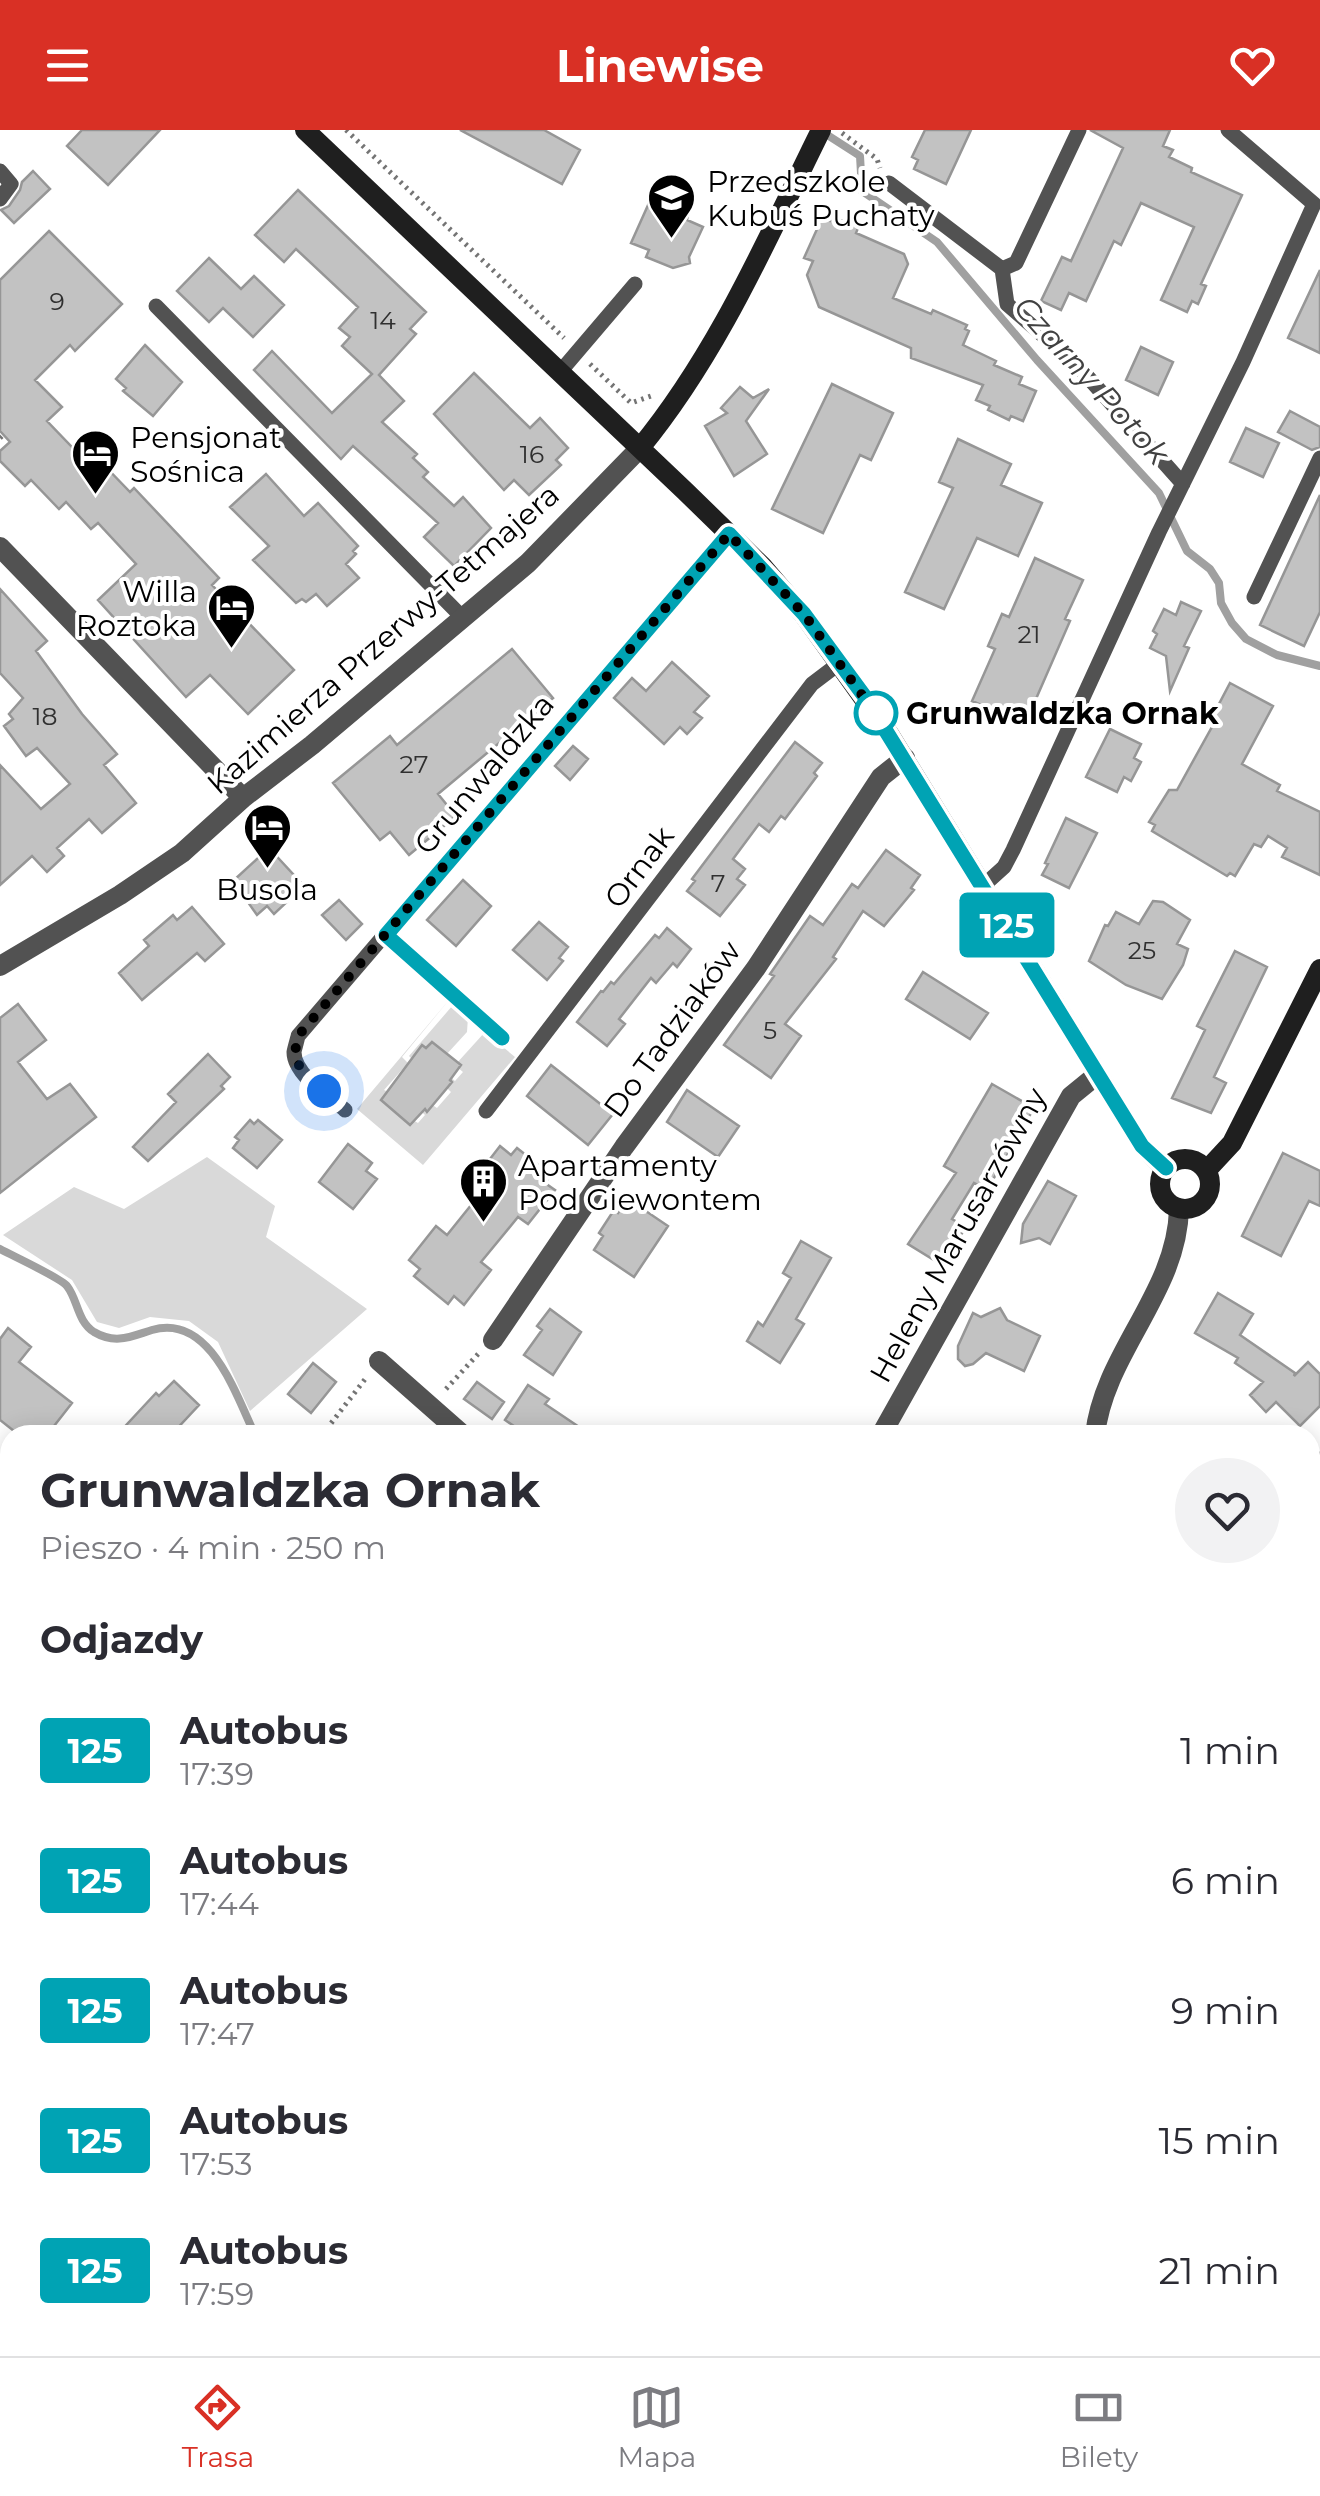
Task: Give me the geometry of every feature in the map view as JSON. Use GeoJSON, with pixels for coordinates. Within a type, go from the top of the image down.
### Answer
{"type":"FeatureCollection","features":[{"type":"Feature","properties":{"kind":"street"},"geometry":{"type":"LineString","coordinates":[[305,130],[774,580],[841,662],[1142,1146],[1166,1168]]}},
{"type":"Feature","properties":{"kind":"street","name":"Kazimierza Przerwy-Tetmajera"},"geometry":{"type":"LineString","coordinates":[[0,966],[182,853],[528,563],[640,448],[678,400],[825,135]]}},
{"type":"Feature","properties":{"kind":"street"},"geometry":{"type":"LineString","coordinates":[[0,547],[243,798]]}},
{"type":"Feature","properties":{"kind":"street","name":"Do Tadziaków"},"geometry":{"type":"LineString","coordinates":[[492,1340],[624,1147],[756,968],[880,777],[904,758]]}},
{"type":"Feature","properties":{"kind":"street"},"geometry":{"type":"LineString","coordinates":[[1206,1170],[1232,1142],[1320,969]]}},
{"type":"Feature","properties":{"kind":"street","name":"Heleny Marusarzówny"},"geometry":{"type":"LineString","coordinates":[[887,1425],[1071,1096],[1098,1074]]}},
{"type":"Feature","properties":{"kind":"street"},"geometry":{"type":"LineString","coordinates":[[1186,1159],[1206,1170],[1210,1188],[1197,1207],[1179,1209],[1167,1202],[1161,1190],[1166,1168],[1186,1159]]}},
{"type":"Feature","properties":{"kind":"street"},"geometry":{"type":"LineString","coordinates":[[1097,1425],[1107,1386],[1171,1258],[1179,1209]]}},
{"type":"Feature","properties":{"kind":"street"},"geometry":{"type":"LineString","coordinates":[[379,1361],[452,1425]]}},
{"type":"Feature","properties":{"kind":"lane"},"geometry":{"type":"LineString","coordinates":[[1002,269],[1016,263],[1079,130]]}},
{"type":"Feature","properties":{"kind":"lane"},"geometry":{"type":"LineString","coordinates":[[983,886],[1004,867],[1013,850],[1159,532],[1244,362],[1314,204],[1228,130]]}},
{"type":"Feature","properties":{"kind":"lane"},"geometry":{"type":"LineString","coordinates":[[0,170],[11,184],[0,199]]}},
{"type":"Feature","properties":{"kind":"lane"},"geometry":{"type":"LineString","coordinates":[[890,183],[1002,269],[1007,304],[1078,366],[1179,491]]}},
{"type":"Feature","properties":{"kind":"lane"},"geometry":{"type":"LineString","coordinates":[[560,372],[635,284]]}},
{"type":"Feature","properties":{"kind":"lane"},"geometry":{"type":"LineString","coordinates":[[156,306],[463,618]]}},
{"type":"Feature","properties":{"kind":"lane"},"geometry":{"type":"LineString","coordinates":[[1254,597],[1320,458]]}},
{"type":"Feature","properties":{"kind":"lane","name":"Grunwaldzka"},"geometry":{"type":"LineString","coordinates":[[345,1110],[303,1072],[294,1052],[298,1036],[729,534]]}},
{"type":"Feature","properties":{"kind":"lane","name":"Ornak"},"geometry":{"type":"LineString","coordinates":[[486,1111],[812,684],[841,662]]}},
{"type":"Feature","properties":{"kind":"lane"},"geometry":{"type":"LineString","coordinates":[[386,935],[502,1038]]}},
{"type":"Feature","properties":{"kind":"path"},"geometry":{"type":"LineString","coordinates":[[346,130],[632,403],[651,396]]}},
{"type":"Feature","properties":{"kind":"path"},"geometry":{"type":"LineString","coordinates":[[825,135],[877,159],[881,171],[870,193],[878,196],[890,183]]}},
{"type":"Feature","properties":{"kind":"path"},"geometry":{"type":"LineString","coordinates":[[330,1425],[379,1361]]}},
{"type":"Feature","properties":{"kind":"path"},"geometry":{"type":"LineString","coordinates":[[431,1406],[470,1361]]}},
{"type":"Feature","properties":{"kind":"shaded area"},"geometry":{"type":"Polygon","coordinates":[[[449,1000],[402,1057],[408,1063],[384,1090],[388,1092],[381,1100],[384,1103],[418,1123],[425,1115],[420,1110],[427,1111],[431,1104],[437,1108],[451,1092],[446,1087],[452,1082],[449,1076],[455,1081],[463,1072],[457,1067],[461,1064],[456,1064],[485,1032],[515,1057],[423,1165],[357,1109],[449,1000]]]}},
{"type":"Feature","properties":{"kind":"shaded area"},"geometry":{"type":"Polygon","coordinates":[[[453,1005],[468,1017],[467,1032],[446,1055],[433,1042],[412,1059],[409,1056],[453,1005]]]}},
{"type":"Feature","properties":{"kind":"shaded area"},"geometry":{"type":"Polygon","coordinates":[[[207,1157],[275,1206],[266,1237],[367,1309],[250,1411],[218,1342],[189,1321],[150,1317],[119,1328],[97,1322],[72,1280],[3,1235],[74,1187],[124,1209],[207,1157]]]}},
{"type":"Feature","properties":{"kind":"building"},"geometry":{"type":"Polygon","coordinates":[[[82,130],[160,130],[108,185],[67,146],[82,130]]]}},
{"type":"Feature","properties":{"kind":"building"},"geometry":{"type":"Polygon","coordinates":[[[460,130],[544,130],[580,150],[562,184],[460,130]]]}},
{"type":"Feature","properties":{"kind":"building"},"geometry":{"type":"Polygon","coordinates":[[[925,130],[971,130],[946,184],[914,169],[918,160],[912,157],[925,130]]]}},
{"type":"Feature","properties":{"kind":"building"},"geometry":{"type":"Polygon","coordinates":[[[1090,130],[1170,130],[1163,146],[1173,150],[1169,157],[1192,168],[1191,172],[1242,195],[1201,284],[1206,286],[1198,304],[1192,301],[1187,312],[1161,300],[1194,227],[1141,203],[1121,245],[1114,241],[1086,301],[1069,293],[1061,310],[1041,301],[1062,257],[1071,261],[1123,148],[1090,130]]]}},
{"type":"Feature","properties":{"kind":"building"},"geometry":{"type":"Polygon","coordinates":[[[33,171],[50,189],[14,223],[1,210],[9,206],[33,171]]]}},
{"type":"Feature","properties":{"kind":"building"},"geometry":{"type":"Polygon","coordinates":[[[298,190],[426,312],[410,329],[416,334],[379,375],[404,401],[382,422],[417,454],[413,458],[428,472],[423,477],[454,506],[463,497],[491,528],[454,566],[424,537],[438,523],[353,446],[341,459],[254,370],[272,351],[332,413],[372,374],[342,346],[350,337],[339,328],[358,307],[296,249],[284,262],[255,235],[298,190]]]}},
{"type":"Feature","properties":{"kind":"building"},"geometry":{"type":"Polygon","coordinates":[[[649,203],[667,211],[669,206],[703,227],[690,263],[673,268],[646,257],[649,250],[631,243],[649,203]]]}},
{"type":"Feature","properties":{"kind":"building"},"geometry":{"type":"Polygon","coordinates":[[[833,217],[858,228],[856,233],[904,254],[908,264],[893,298],[967,325],[965,329],[969,331],[963,345],[1022,377],[1019,384],[1036,391],[1023,421],[1011,416],[1009,420],[976,400],[983,385],[911,358],[911,348],[819,307],[807,275],[813,261],[804,258],[822,218],[830,221],[833,217]]]}},
{"type":"Feature","properties":{"kind":"building"},"geometry":{"type":"Polygon","coordinates":[[[49,231],[122,304],[75,351],[70,345],[35,380],[62,407],[47,421],[95,471],[102,463],[130,492],[134,488],[219,578],[212,585],[294,670],[248,714],[210,675],[186,697],[98,600],[136,564],[98,523],[91,529],[66,502],[59,509],[31,480],[25,486],[0,461],[0,451],[10,442],[0,431],[0,280],[49,231]]]}},
{"type":"Feature","properties":{"kind":"building"},"geometry":{"type":"Polygon","coordinates":[[[209,258],[241,289],[254,276],[284,305],[253,337],[223,308],[209,322],[177,291],[209,258]]]}},
{"type":"Feature","properties":{"kind":"building"},"geometry":{"type":"Polygon","coordinates":[[[1320,270],[1320,353],[1288,338],[1320,270]]]}},
{"type":"Feature","properties":{"kind":"building"},"geometry":{"type":"Polygon","coordinates":[[[145,345],[182,382],[153,416],[123,391],[126,388],[116,379],[145,345]]]}},
{"type":"Feature","properties":{"kind":"building"},"geometry":{"type":"Polygon","coordinates":[[[1141,347],[1173,362],[1158,395],[1126,380],[1141,347]]]}},
{"type":"Feature","properties":{"kind":"building"},"geometry":{"type":"Polygon","coordinates":[[[474,373],[530,428],[540,418],[568,448],[556,460],[561,465],[529,495],[514,480],[504,490],[434,414],[474,373]]]}},
{"type":"Feature","properties":{"kind":"building"},"geometry":{"type":"Polygon","coordinates":[[[832,384],[893,413],[871,460],[860,455],[823,533],[772,509],[832,384]]]}},
{"type":"Feature","properties":{"kind":"building"},"geometry":{"type":"Polygon","coordinates":[[[740,387],[753,398],[769,389],[746,421],[767,454],[734,476],[705,426],[727,413],[721,408],[740,387]]]}},
{"type":"Feature","properties":{"kind":"building"},"geometry":{"type":"Polygon","coordinates":[[[1290,411],[1320,427],[1320,447],[1312,450],[1278,432],[1290,411]]]}},
{"type":"Feature","properties":{"kind":"building"},"geometry":{"type":"Polygon","coordinates":[[[1246,428],[1279,443],[1263,477],[1230,462],[1246,428]]]}},
{"type":"Feature","properties":{"kind":"building"},"geometry":{"type":"Polygon","coordinates":[[[958,439],[1011,464],[1001,485],[1042,503],[1018,556],[977,538],[944,609],[905,592],[953,488],[939,482],[958,439]]]}},
{"type":"Feature","properties":{"kind":"building"},"geometry":{"type":"Polygon","coordinates":[[[266,474],[304,516],[318,503],[358,546],[346,564],[359,578],[327,606],[316,594],[306,602],[302,599],[296,603],[253,560],[269,546],[230,507],[266,474]]]}},
{"type":"Feature","properties":{"kind":"building"},"geometry":{"type":"Polygon","coordinates":[[[1320,495],[1320,612],[1304,646],[1260,625],[1320,495]]]}},
{"type":"Feature","properties":{"kind":"building"},"geometry":{"type":"Polygon","coordinates":[[[1035,558],[1083,580],[1065,619],[1070,621],[1025,724],[972,701],[995,649],[988,646],[1002,614],[1009,617],[1035,558]]]}},
{"type":"Feature","properties":{"kind":"building"},"geometry":{"type":"Polygon","coordinates":[[[0,589],[47,641],[36,651],[117,754],[104,765],[136,803],[102,833],[89,819],[57,848],[64,856],[47,872],[32,856],[0,885],[0,765],[41,809],[70,784],[37,748],[26,756],[4,726],[13,719],[9,714],[23,698],[0,673],[0,589]]]}},
{"type":"Feature","properties":{"kind":"building"},"geometry":{"type":"Polygon","coordinates":[[[1181,602],[1201,611],[1184,646],[1189,648],[1170,691],[1166,656],[1150,648],[1164,609],[1176,615],[1181,602]]]}},
{"type":"Feature","properties":{"kind":"building"},"geometry":{"type":"Polygon","coordinates":[[[512,649],[553,698],[438,794],[456,816],[409,855],[390,832],[380,840],[333,783],[390,736],[397,745],[512,649]]]}},
{"type":"Feature","properties":{"kind":"building"},"geometry":{"type":"Polygon","coordinates":[[[672,662],[709,696],[694,712],[702,718],[687,734],[680,727],[664,744],[614,698],[632,678],[646,691],[672,662]]]}},
{"type":"Feature","properties":{"kind":"building"},"geometry":{"type":"Polygon","coordinates":[[[1230,683],[1273,706],[1242,764],[1280,785],[1277,791],[1320,812],[1320,875],[1282,857],[1287,848],[1268,836],[1261,847],[1254,844],[1235,876],[1227,876],[1152,831],[1155,825],[1149,822],[1169,790],[1177,790],[1213,725],[1209,723],[1230,683]]]}},
{"type":"Feature","properties":{"kind":"building"},"geometry":{"type":"Polygon","coordinates":[[[1110,729],[1141,744],[1134,758],[1141,762],[1131,781],[1124,777],[1117,792],[1086,777],[1110,729]]]}},
{"type":"Feature","properties":{"kind":"building"},"geometry":{"type":"Polygon","coordinates":[[[795,742],[822,763],[814,773],[817,776],[785,819],[781,816],[769,832],[759,824],[733,859],[745,869],[737,879],[745,885],[720,916],[687,891],[695,881],[692,879],[795,742]]]}},
{"type":"Feature","properties":{"kind":"building"},"geometry":{"type":"Polygon","coordinates":[[[573,746],[588,759],[570,780],[555,766],[573,746]]]}},
{"type":"Feature","properties":{"kind":"building"},"geometry":{"type":"Polygon","coordinates":[[[1066,818],[1097,833],[1069,888],[1042,875],[1066,818]]]}},
{"type":"Feature","properties":{"kind":"building","name":"Busola"},"geometry":{"type":"Polygon","coordinates":[[[269,848],[304,886],[274,914],[267,906],[257,915],[233,881],[269,848]]]}},
{"type":"Feature","properties":{"kind":"building"},"geometry":{"type":"Polygon","coordinates":[[[886,850],[920,875],[911,888],[914,890],[884,926],[863,911],[833,957],[836,959],[785,1024],[801,1036],[771,1078],[724,1045],[774,976],[770,974],[810,916],[823,925],[852,884],[858,888],[886,850]]]}},
{"type":"Feature","properties":{"kind":"building"},"geometry":{"type":"Polygon","coordinates":[[[463,880],[491,906],[456,946],[427,920],[463,880]]]}},
{"type":"Feature","properties":{"kind":"building"},"geometry":{"type":"Polygon","coordinates":[[[339,900],[362,924],[346,940],[322,915],[339,900]]]}},
{"type":"Feature","properties":{"kind":"building"},"geometry":{"type":"Polygon","coordinates":[[[1153,901],[1163,902],[1190,920],[1177,944],[1188,949],[1183,965],[1162,999],[1126,985],[1089,961],[1105,925],[1116,912],[1139,924],[1153,901]]]}},
{"type":"Feature","properties":{"kind":"building"},"geometry":{"type":"Polygon","coordinates":[[[192,907],[224,944],[205,961],[197,953],[142,1000],[119,973],[149,946],[144,940],[173,915],[177,920],[192,907]]]}},
{"type":"Feature","properties":{"kind":"building"},"geometry":{"type":"Polygon","coordinates":[[[539,922],[568,947],[559,958],[563,961],[547,980],[513,950],[539,922]]]}},
{"type":"Feature","properties":{"kind":"building"},"geometry":{"type":"Polygon","coordinates":[[[667,928],[691,949],[677,967],[673,963],[656,983],[651,978],[619,1019],[625,1024],[607,1046],[577,1022],[601,991],[611,982],[614,984],[655,935],[659,938],[667,928]]]}},
{"type":"Feature","properties":{"kind":"building"},"geometry":{"type":"Polygon","coordinates":[[[1235,951],[1267,967],[1214,1077],[1226,1083],[1211,1113],[1172,1098],[1205,1030],[1197,1026],[1235,951]]]}},
{"type":"Feature","properties":{"kind":"building"},"geometry":{"type":"Polygon","coordinates":[[[923,972],[988,1013],[970,1039],[906,999],[923,972]]]}},
{"type":"Feature","properties":{"kind":"building"},"geometry":{"type":"Polygon","coordinates":[[[18,1004],[46,1040],[18,1062],[47,1099],[70,1084],[96,1117],[0,1193],[0,1018],[18,1004]]]}},
{"type":"Feature","properties":{"kind":"building"},"geometry":{"type":"Polygon","coordinates":[[[432,1042],[461,1065],[427,1112],[425,1109],[410,1125],[381,1100],[422,1045],[426,1048],[432,1042]]]}},
{"type":"Feature","properties":{"kind":"building"},"geometry":{"type":"Polygon","coordinates":[[[208,1054],[230,1077],[221,1086],[224,1089],[148,1161],[133,1147],[176,1102],[168,1094],[208,1054]]]}},
{"type":"Feature","properties":{"kind":"building"},"geometry":{"type":"Polygon","coordinates":[[[551,1065],[613,1114],[588,1145],[527,1096],[551,1065]]]}},
{"type":"Feature","properties":{"kind":"building"},"geometry":{"type":"Polygon","coordinates":[[[992,1084],[1034,1108],[987,1190],[974,1183],[952,1219],[966,1227],[942,1265],[908,1244],[956,1173],[944,1166],[992,1084]]]}},
{"type":"Feature","properties":{"kind":"building"},"geometry":{"type":"Polygon","coordinates":[[[687,1090],[739,1126],[718,1157],[667,1122],[687,1090]]]}},
{"type":"Feature","properties":{"kind":"building"},"geometry":{"type":"Polygon","coordinates":[[[250,1120],[254,1124],[258,1120],[282,1140],[257,1168],[233,1148],[239,1140],[235,1137],[250,1120]]]}},
{"type":"Feature","properties":{"kind":"building"},"geometry":{"type":"Polygon","coordinates":[[[348,1144],[372,1163],[366,1171],[377,1179],[353,1209],[319,1182],[348,1144]]]}},
{"type":"Feature","properties":{"kind":"building","name":"Apartamenty Pod Giewontem"},"geometry":{"type":"Polygon","coordinates":[[[500,1146],[511,1155],[517,1148],[551,1175],[545,1183],[555,1190],[528,1224],[518,1217],[481,1262],[491,1270],[464,1305],[454,1296],[448,1304],[414,1276],[420,1269],[409,1260],[436,1226],[447,1235],[484,1189],[473,1181],[500,1146]]]}},
{"type":"Feature","properties":{"kind":"building"},"geometry":{"type":"Polygon","coordinates":[[[1283,1153],[1320,1171],[1320,1206],[1309,1201],[1281,1256],[1242,1236],[1283,1153]]]}},
{"type":"Feature","properties":{"kind":"building"},"geometry":{"type":"Polygon","coordinates":[[[1048,1181],[1076,1196],[1050,1244],[1039,1238],[1021,1243],[1023,1224],[1048,1181]]]}},
{"type":"Feature","properties":{"kind":"building"},"geometry":{"type":"Polygon","coordinates":[[[628,1199],[668,1226],[634,1277],[594,1250],[603,1236],[599,1233],[614,1210],[618,1213],[628,1199]]]}},
{"type":"Feature","properties":{"kind":"building"},"geometry":{"type":"Polygon","coordinates":[[[801,1241],[831,1258],[796,1319],[804,1324],[780,1363],[747,1341],[758,1322],[763,1326],[791,1278],[783,1273],[801,1241]]]}},
{"type":"Feature","properties":{"kind":"building"},"geometry":{"type":"Polygon","coordinates":[[[1218,1293],[1253,1314],[1240,1335],[1294,1376],[1308,1362],[1320,1374],[1320,1406],[1301,1425],[1276,1402],[1266,1412],[1250,1395],[1263,1382],[1235,1363],[1238,1358],[1195,1333],[1218,1293]]]}},
{"type":"Feature","properties":{"kind":"building"},"geometry":{"type":"Polygon","coordinates":[[[1000,1308],[1007,1320],[1040,1336],[1024,1371],[986,1353],[965,1366],[958,1359],[958,1346],[973,1313],[981,1317],[1000,1308]]]}},
{"type":"Feature","properties":{"kind":"building"},"geometry":{"type":"Polygon","coordinates":[[[550,1309],[581,1332],[553,1375],[524,1355],[542,1330],[537,1326],[550,1309]]]}},
{"type":"Feature","properties":{"kind":"building"},"geometry":{"type":"Polygon","coordinates":[[[8,1328],[31,1347],[19,1362],[72,1403],[55,1425],[6,1425],[0,1420],[0,1339],[8,1328]]]}},
{"type":"Feature","properties":{"kind":"building"},"geometry":{"type":"Polygon","coordinates":[[[313,1363],[336,1382],[311,1413],[288,1394],[313,1363]]]}},
{"type":"Feature","properties":{"kind":"building"},"geometry":{"type":"Polygon","coordinates":[[[174,1381],[199,1405],[180,1425],[126,1425],[156,1393],[159,1396],[174,1381]]]}},
{"type":"Feature","properties":{"kind":"building"},"geometry":{"type":"Polygon","coordinates":[[[477,1382],[504,1402],[492,1419],[464,1399],[477,1382]]]}},
{"type":"Feature","properties":{"kind":"building"},"geometry":{"type":"Polygon","coordinates":[[[528,1385],[549,1399],[545,1404],[576,1425],[512,1425],[505,1420],[528,1385]]]}},
{"type":"Feature","properties":{"kind":"waterway","name":"Czarny Potok"},"geometry":{"type":"LineString","coordinates":[[821,131],[860,156],[862,191],[937,242],[1037,360],[1159,493],[1187,551],[1210,569],[1219,583],[1221,603],[1246,639],[1277,655],[1320,666]]}},
{"type":"Feature","properties":{"kind":"waterway"},"geometry":{"type":"LineString","coordinates":[[0,1249],[63,1282],[84,1322],[102,1336],[124,1338],[172,1328],[190,1334],[218,1361],[250,1425]]}},
{"type":"Feature","properties":{"kind":"bus line","name":"125"},"geometry":{"type":"LineString","coordinates":[[502,1038],[386,935],[729,534],[794,603],[852,677],[1142,1146],[1166,1168]]}},
{"type":"Feature","properties":{"kind":"place","name":"Przedszkole Kubuś Puchaty"},"geometry":{"type":"Point","coordinates":[672,240]}},
{"type":"Feature","properties":{"kind":"place","name":"Pensjonat Sośnica"},"geometry":{"type":"Point","coordinates":[95,496]}},
{"type":"Feature","properties":{"kind":"place","name":"Willa Roztoka"},"geometry":{"type":"Point","coordinates":[232,650]}},
{"type":"Feature","properties":{"kind":"place","name":"Grunwaldzka Ornak"},"geometry":{"type":"Point","coordinates":[876,713]}},
{"type":"Feature","properties":{"kind":"place","name":"Busola"},"geometry":{"type":"Point","coordinates":[267,870]}},
{"type":"Feature","properties":{"kind":"place","name":"Apartamenty Pod Giewontem"},"geometry":{"type":"Point","coordinates":[483,1224]}},
{"type":"Feature","properties":{"kind":"route"},"geometry":{"type":"LineString","coordinates":[[324,1091],[296,1062],[298,1036],[729,534],[804,614],[877,716],[876,713]]}}]}
